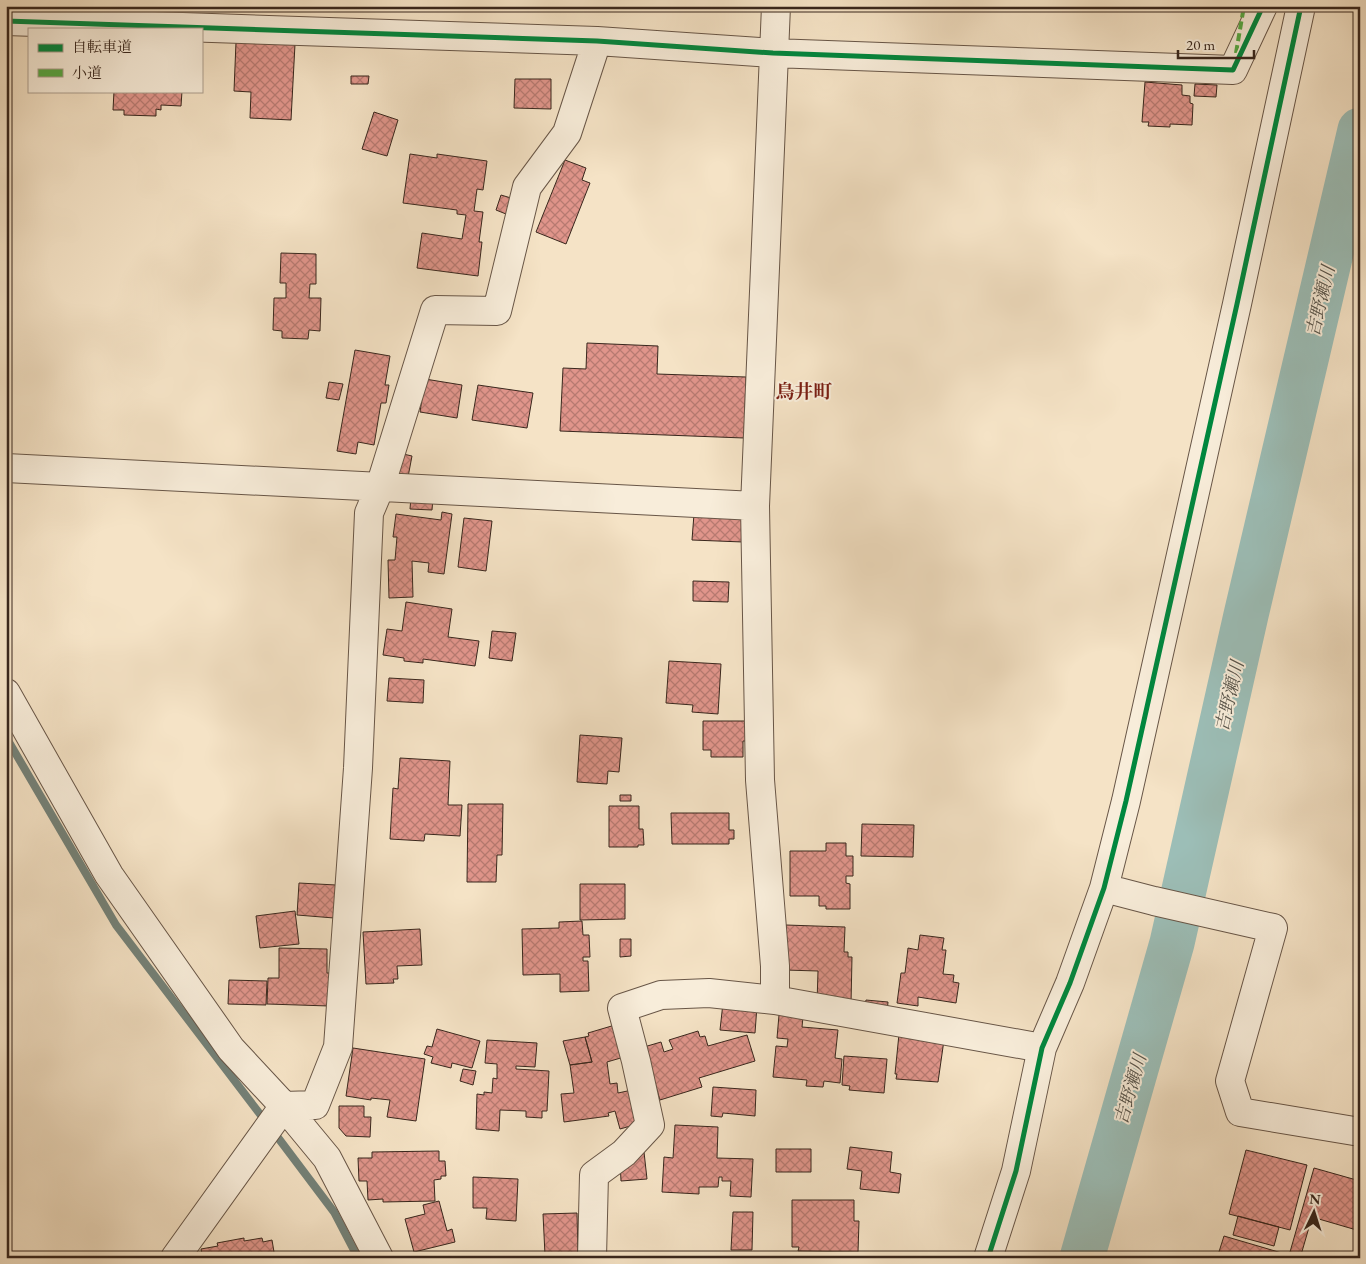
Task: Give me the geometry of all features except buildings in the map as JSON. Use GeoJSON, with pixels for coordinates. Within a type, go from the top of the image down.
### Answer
{"type":"FeatureCollection","features":[{"type":"Feature","properties":{"kind":"street"},"geometry":{"type":"LineString","coordinates":[[775,1000],[775,966],[760,780],[755,506],[776,6]]}},
{"type":"Feature","properties":{"kind":"street"},"geometry":{"type":"LineString","coordinates":[[6,20],[597,41],[773,53],[1233,70],[1263,6]]}},
{"type":"Feature","properties":{"kind":"street"},"geometry":{"type":"LineString","coordinates":[[988,1258],[1016,1172],[1042,1048],[1070,983],[1104,888],[1128,791],[1301,6]]}},
{"type":"Feature","properties":{"kind":"street"},"geometry":{"type":"LineString","coordinates":[[284,1106],[314,1105],[338,1047],[358,768],[369,513],[380,487],[435,310],[497,311],[528,187],[567,133],[597,41]]}},
{"type":"Feature","properties":{"kind":"street"},"geometry":{"type":"LineString","coordinates":[[6,468],[755,506]]}},
{"type":"Feature","properties":{"kind":"street"},"geometry":{"type":"LineString","coordinates":[[6,693],[109,875],[230,1048],[284,1106],[327,1158],[379,1258]]}},
{"type":"Feature","properties":{"kind":"street"},"geometry":{"type":"LineString","coordinates":[[1104,888],[1154,902],[1273,928],[1230,1081],[1240,1112],[1360,1132]]}},
{"type":"Feature","properties":{"kind":"street"},"geometry":{"type":"LineString","coordinates":[[592,1258],[594,1175],[624,1153],[650,1125],[622,1008],[661,995],[709,993],[775,1000],[1042,1048]]}},
{"type":"Feature","properties":{"kind":"street"},"geometry":{"type":"LineString","coordinates":[[175,1258],[284,1106]]}},
{"type":"Feature","properties":{"kind":"waterway","name":"吉野瀬川"},"geometry":{"type":"LineString","coordinates":[[1082,1258],[1172,943],[1246,615],[1360,130]]}},
{"type":"Feature","properties":{"kind":"waterway"},"geometry":{"type":"LineString","coordinates":[[6,737],[116,925],[266,1122]]}},
{"type":"Feature","properties":{"kind":"waterway"},"geometry":{"type":"LineString","coordinates":[[273,1131],[334,1212],[358,1258]]}},
{"type":"Feature","properties":{"kind":"marked path"},"geometry":{"type":"LineString","coordinates":[[1236,53],[1244,6]]}},
{"type":"Feature","properties":{"kind":"cycle path"},"geometry":{"type":"LineString","coordinates":[[6,21],[597,41],[773,53],[1233,70],[1263,6]]}},
{"type":"Feature","properties":{"kind":"cycle path"},"geometry":{"type":"LineString","coordinates":[[988,1258],[1016,1171],[1042,1048],[1070,983],[1104,888],[1126,801],[1237,304],[1301,6]]}},
{"type":"Feature","properties":{"kind":"district","name":"鳥井町"},"geometry":{"type":"Point","coordinates":[804,391]}}]}
